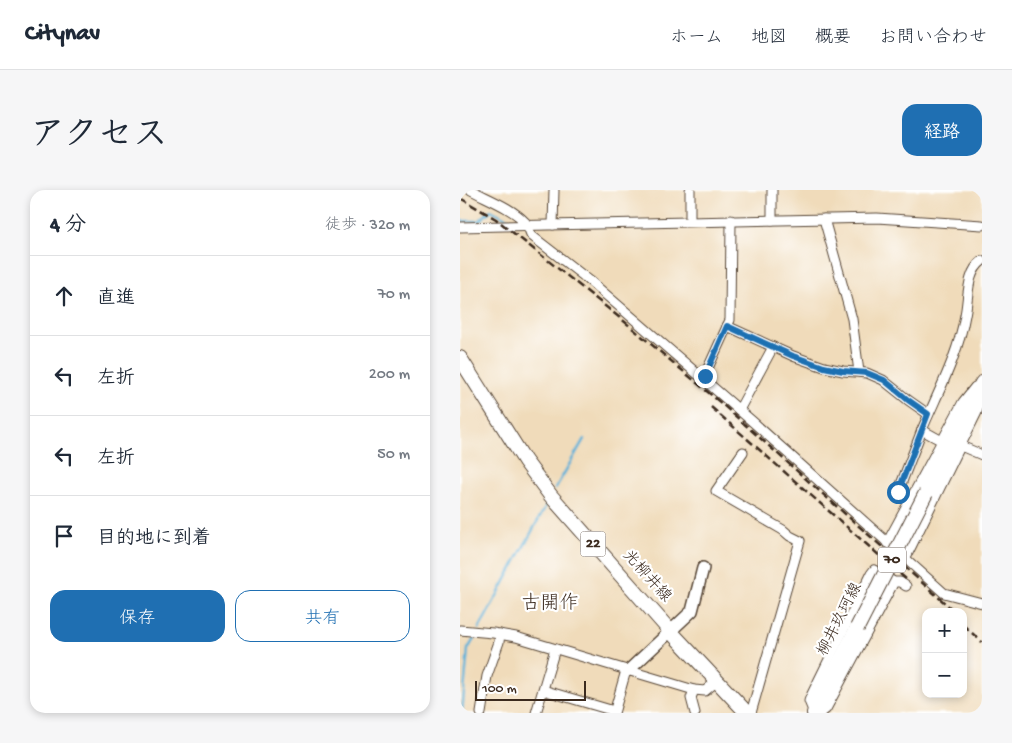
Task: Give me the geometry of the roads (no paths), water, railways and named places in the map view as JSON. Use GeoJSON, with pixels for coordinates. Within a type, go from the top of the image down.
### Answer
{"type":"FeatureCollection","features":[{"type":"Feature","properties":{"kind":"main road","name":"光柳井線"},"geometry":{"type":"LineString","coordinates":[[460,358],[525,460],[551,496],[671,632],[747,713]]}},
{"type":"Feature","properties":{"kind":"main road","name":"柳井玖珂線"},"geometry":{"type":"LineString","coordinates":[[814,713],[982,381]]}},
{"type":"Feature","properties":{"kind":"street"},"geometry":{"type":"LineString","coordinates":[[471,190],[518,216],[528,226],[528,231],[532,236],[590,282],[739,410],[944,593],[982,603]]}},
{"type":"Feature","properties":{"kind":"street"},"geometry":{"type":"LineString","coordinates":[[554,190],[554,224]]}},
{"type":"Feature","properties":{"kind":"street"},"geometry":{"type":"LineString","coordinates":[[690,190],[690,221]]}},
{"type":"Feature","properties":{"kind":"street"},"geometry":{"type":"LineString","coordinates":[[772,190],[772,220]]}},
{"type":"Feature","properties":{"kind":"street"},"geometry":{"type":"LineString","coordinates":[[460,227],[877,218],[982,225]]}},
{"type":"Feature","properties":{"kind":"street"},"geometry":{"type":"LineString","coordinates":[[824,219],[852,319],[859,372]]}},
{"type":"Feature","properties":{"kind":"street"},"geometry":{"type":"LineString","coordinates":[[703,379],[730,320],[731,220]]}},
{"type":"Feature","properties":{"kind":"street"},"geometry":{"type":"LineString","coordinates":[[898,492],[928,414],[950,366],[954,351],[958,346],[966,314],[966,297],[970,280],[978,264],[982,261]]}},
{"type":"Feature","properties":{"kind":"street"},"geometry":{"type":"LineString","coordinates":[[727,326],[824,367],[867,373],[884,380],[928,414]]}},
{"type":"Feature","properties":{"kind":"street"},"geometry":{"type":"LineString","coordinates":[[739,410],[773,347]]}},
{"type":"Feature","properties":{"kind":"street"},"geometry":{"type":"LineString","coordinates":[[887,543],[963,402],[982,381]]}},
{"type":"Feature","properties":{"kind":"street"},"geometry":{"type":"LineString","coordinates":[[906,559],[977,412],[982,396]]}},
{"type":"Feature","properties":{"kind":"street"},"geometry":{"type":"LineString","coordinates":[[922,430],[942,441]]}},
{"type":"Feature","properties":{"kind":"street"},"geometry":{"type":"LineString","coordinates":[[961,446],[982,455]]}},
{"type":"Feature","properties":{"kind":"street"},"geometry":{"type":"LineString","coordinates":[[743,452],[716,491],[800,541],[751,713]]}},
{"type":"Feature","properties":{"kind":"street"},"geometry":{"type":"LineString","coordinates":[[905,512],[924,522]]}},
{"type":"Feature","properties":{"kind":"street"},"geometry":{"type":"LineString","coordinates":[[543,690],[614,712],[625,674],[692,611],[703,568]]}},
{"type":"Feature","properties":{"kind":"street"},"geometry":{"type":"LineString","coordinates":[[894,582],[826,709],[822,712],[814,713],[809,701],[811,696],[871,574],[874,570],[894,582],[900,582],[906,586]]}},
{"type":"Feature","properties":{"kind":"street"},"geometry":{"type":"LineString","coordinates":[[460,630],[500,634],[694,690],[706,691],[718,680]]}},
{"type":"Feature","properties":{"kind":"street"},"geometry":{"type":"LineString","coordinates":[[481,713],[487,676],[500,634]]}},
{"type":"Feature","properties":{"kind":"street"},"geometry":{"type":"LineString","coordinates":[[536,713],[555,649]]}},
{"type":"Feature","properties":{"kind":"street"},"geometry":{"type":"LineString","coordinates":[[694,690],[691,698],[695,713]]}},
{"type":"Feature","properties":{"kind":"waterway"},"geometry":{"type":"LineString","coordinates":[[460,221],[479,221],[491,210],[510,220]]}},
{"type":"Feature","properties":{"kind":"waterway"},"geometry":{"type":"LineString","coordinates":[[555,489],[584,439]]}},
{"type":"Feature","properties":{"kind":"waterway"},"geometry":{"type":"LineString","coordinates":[[479,629],[549,500]]}},
{"type":"Feature","properties":{"kind":"waterway"},"geometry":{"type":"LineString","coordinates":[[462,713],[468,649],[477,634]]}},
{"type":"Feature","properties":{"kind":"railway"},"geometry":{"type":"LineString","coordinates":[[460,198],[496,219],[625,322],[722,404],[951,608]]}},
{"type":"Feature","properties":{"kind":"railway"},"geometry":{"type":"LineString","coordinates":[[711,407],[907,580]]}},
{"type":"Feature","properties":{"kind":"railway"},"geometry":{"type":"LineString","coordinates":[[967,629],[982,642]]}},
{"type":"Feature","properties":{"kind":"district","name":"古開作"},"geometry":{"type":"Point","coordinates":[550,604]}}]}
